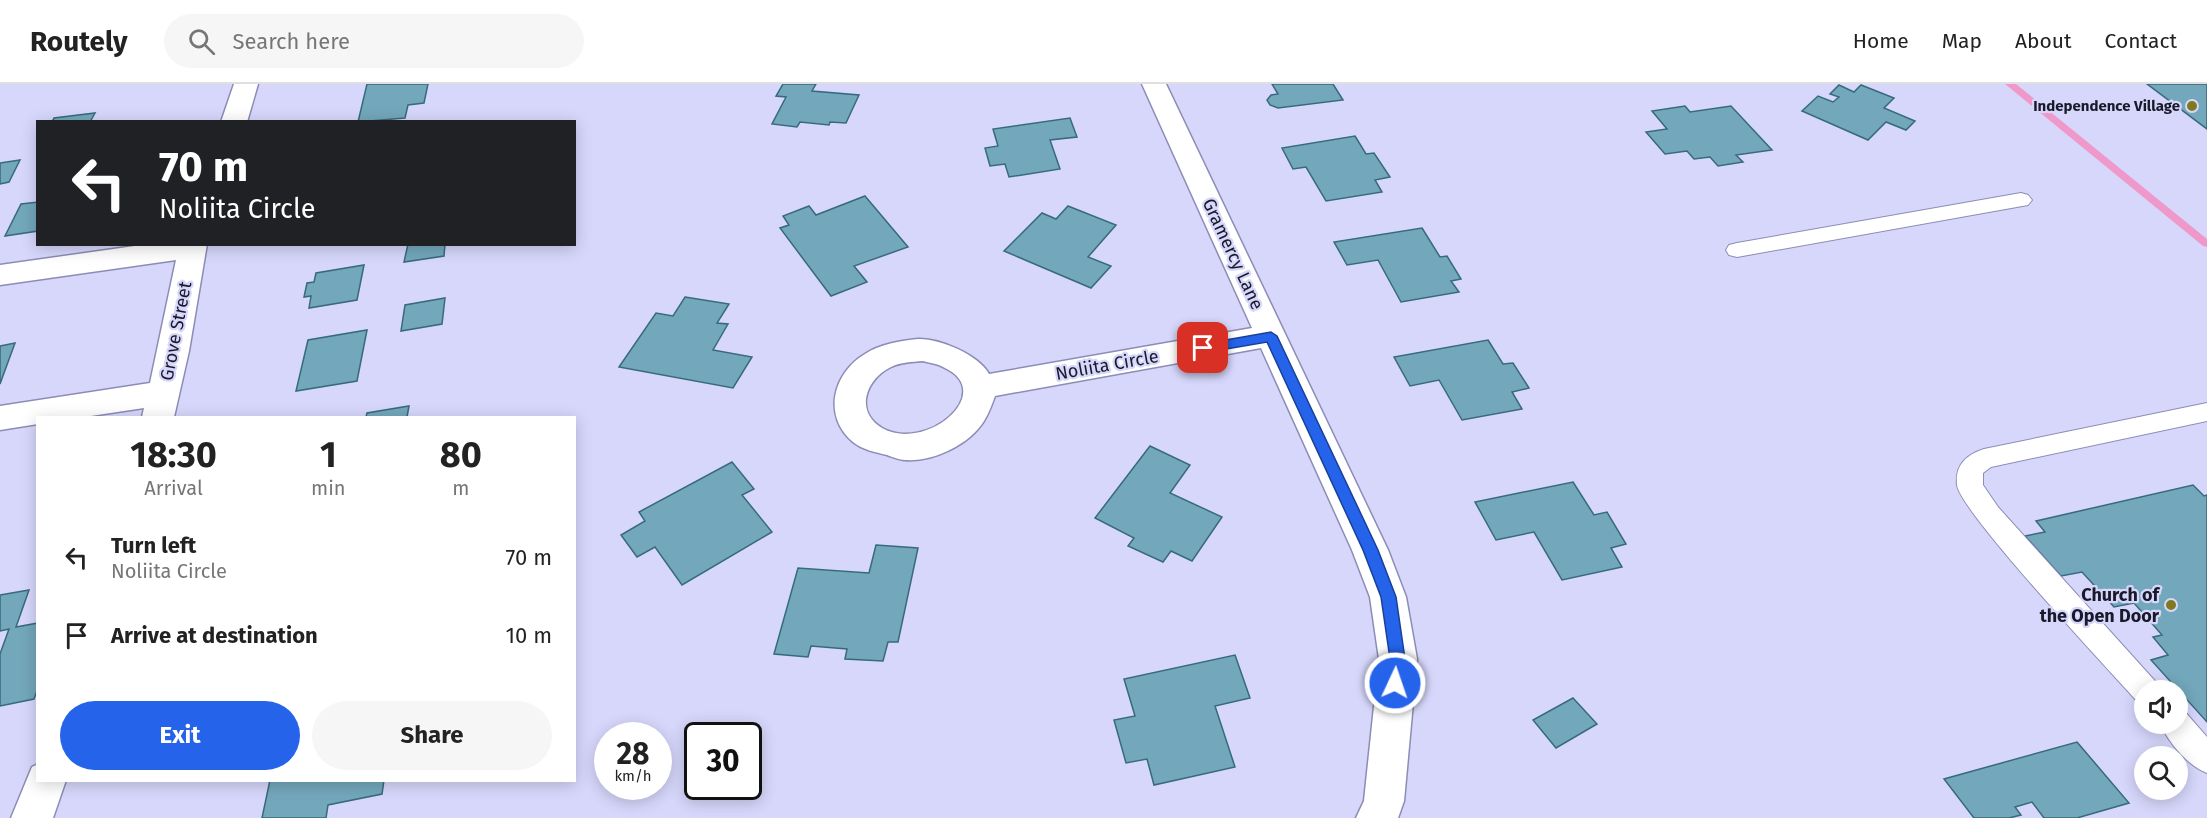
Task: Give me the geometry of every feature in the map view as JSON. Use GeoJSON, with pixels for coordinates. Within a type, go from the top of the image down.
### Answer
{"type":"FeatureCollection","features":[{"type":"Feature","properties":{"kind":"street"},"geometry":{"type":"LineString","coordinates":[[235,120],[246,84]]}},
{"type":"Feature","properties":{"kind":"street","name":"Gramercy Lane"},"geometry":{"type":"LineString","coordinates":[[1154,84],[1370,550],[1388,597],[1398,659],[1384,812]]}},
{"type":"Feature","properties":{"kind":"street"},"geometry":{"type":"LineString","coordinates":[[0,275],[192,246]]}},
{"type":"Feature","properties":{"kind":"street","name":"Grove Street"},"geometry":{"type":"LineString","coordinates":[[161,405],[174,351],[192,246]]}},
{"type":"Feature","properties":{"kind":"street","name":"Noliita Circle"},"geometry":{"type":"LineString","coordinates":[[979,387],[1271,336]]}},
{"type":"Feature","properties":{"kind":"street"},"geometry":{"type":"LineString","coordinates":[[0,418],[161,405]]}},
{"type":"Feature","properties":{"kind":"street"},"geometry":{"type":"LineString","coordinates":[[32,818],[45,782]]}},
{"type":"Feature","properties":{"kind":"lane"},"geometry":{"type":"LineString","coordinates":[[1737,250],[2021,200]]}},
{"type":"Feature","properties":{"kind":"lane"},"geometry":{"type":"LineString","coordinates":[[2136,680],[1989,515],[1970,487],[1970,469],[1984,459],[2207,412]]}},
{"type":"Feature","properties":{"kind":"lane"},"geometry":{"type":"LineString","coordinates":[[2185,734],[2207,759]]}},
{"type":"Feature","properties":{"kind":"building"},"geometry":{"type":"Polygon","coordinates":[[[367,84],[428,84],[424,103],[408,105],[405,118],[358,120],[367,84]]]}},
{"type":"Feature","properties":{"kind":"building"},"geometry":{"type":"Polygon","coordinates":[[[783,84],[816,84],[812,91],[859,95],[846,123],[830,122],[829,125],[800,122],[797,127],[772,124],[786,97],[776,96],[783,84]]]}},
{"type":"Feature","properties":{"kind":"building"},"geometry":{"type":"Polygon","coordinates":[[[1272,84],[1333,84],[1343,100],[1278,108],[1270,105],[1267,100],[1271,95],[1278,94],[1272,84]]]}},
{"type":"Feature","properties":{"kind":"building","name":"Independence Village"},"geometry":{"type":"Polygon","coordinates":[[[2147,84],[2207,84],[2207,129],[2147,84]]]}},
{"type":"Feature","properties":{"kind":"building"},"geometry":{"type":"Polygon","coordinates":[[[1839,85],[1854,92],[1861,85],[1894,98],[1884,108],[1915,121],[1906,130],[1886,122],[1868,140],[1802,111],[1818,96],[1833,102],[1839,97],[1830,94],[1839,85]]]}},
{"type":"Feature","properties":{"kind":"building"},"geometry":{"type":"Polygon","coordinates":[[[1685,106],[1690,112],[1731,106],[1772,150],[1736,155],[1743,162],[1718,166],[1710,157],[1694,159],[1687,151],[1665,154],[1646,132],[1667,129],[1652,111],[1685,106]]]}},
{"type":"Feature","properties":{"kind":"building"},"geometry":{"type":"Polygon","coordinates":[[[95,113],[91,120],[53,120],[54,118],[95,113]]]}},
{"type":"Feature","properties":{"kind":"building"},"geometry":{"type":"Polygon","coordinates":[[[1070,118],[1077,137],[1050,140],[1060,169],[1009,177],[1005,164],[990,166],[985,148],[998,146],[993,129],[1070,118]]]}},
{"type":"Feature","properties":{"kind":"building"},"geometry":{"type":"Polygon","coordinates":[[[1355,136],[1366,154],[1374,153],[1390,177],[1375,180],[1382,192],[1326,201],[1306,167],[1293,169],[1282,148],[1355,136]]]}},
{"type":"Feature","properties":{"kind":"building"},"geometry":{"type":"Polygon","coordinates":[[[20,160],[9,182],[0,184],[0,163],[20,160]]]}},
{"type":"Feature","properties":{"kind":"building"},"geometry":{"type":"Polygon","coordinates":[[[865,196],[908,247],[854,266],[867,282],[831,296],[780,228],[789,225],[783,216],[809,206],[816,215],[865,196]]]}},
{"type":"Feature","properties":{"kind":"building"},"geometry":{"type":"Polygon","coordinates":[[[36,202],[36,231],[5,236],[21,204],[36,202]]]}},
{"type":"Feature","properties":{"kind":"building"},"geometry":{"type":"Polygon","coordinates":[[[1068,206],[1116,225],[1088,257],[1111,266],[1091,288],[1004,251],[1042,213],[1056,219],[1068,206]]]}},
{"type":"Feature","properties":{"kind":"building"},"geometry":{"type":"Polygon","coordinates":[[[1422,228],[1440,257],[1447,256],[1461,279],[1451,281],[1459,292],[1401,302],[1378,260],[1347,265],[1334,242],[1422,228]]]}},
{"type":"Feature","properties":{"kind":"building"},"geometry":{"type":"Polygon","coordinates":[[[408,246],[445,246],[444,256],[404,262],[408,246]]]}},
{"type":"Feature","properties":{"kind":"building"},"geometry":{"type":"Polygon","coordinates":[[[364,265],[357,300],[309,308],[311,296],[304,297],[307,283],[314,282],[316,273],[364,265]]]}},
{"type":"Feature","properties":{"kind":"building"},"geometry":{"type":"Polygon","coordinates":[[[685,297],[729,304],[717,323],[728,324],[713,350],[752,357],[733,388],[619,367],[656,313],[673,316],[685,297]]]}},
{"type":"Feature","properties":{"kind":"building"},"geometry":{"type":"Polygon","coordinates":[[[445,298],[442,324],[401,331],[405,305],[445,298]]]}},
{"type":"Feature","properties":{"kind":"building"},"geometry":{"type":"Polygon","coordinates":[[[367,330],[357,381],[296,391],[308,340],[367,330]]]}},
{"type":"Feature","properties":{"kind":"building"},"geometry":{"type":"Polygon","coordinates":[[[1488,340],[1503,364],[1513,363],[1529,388],[1512,392],[1522,409],[1462,420],[1439,380],[1410,386],[1394,357],[1488,340]]]}},
{"type":"Feature","properties":{"kind":"building"},"geometry":{"type":"Polygon","coordinates":[[[15,343],[0,384],[0,346],[15,343]]]}},
{"type":"Feature","properties":{"kind":"building"},"geometry":{"type":"Polygon","coordinates":[[[409,406],[407,416],[366,416],[367,413],[409,406]]]}},
{"type":"Feature","properties":{"kind":"building"},"geometry":{"type":"Polygon","coordinates":[[[1150,446],[1190,465],[1170,493],[1222,517],[1192,561],[1171,551],[1163,562],[1128,546],[1134,538],[1095,518],[1150,446]]]}},
{"type":"Feature","properties":{"kind":"building"},"geometry":{"type":"Polygon","coordinates":[[[732,462],[754,489],[742,495],[772,532],[682,585],[655,547],[637,557],[621,535],[645,521],[639,512],[732,462]]]}},
{"type":"Feature","properties":{"kind":"building"},"geometry":{"type":"Polygon","coordinates":[[[1573,482],[1594,515],[1607,512],[1626,544],[1611,548],[1622,567],[1562,580],[1534,532],[1496,540],[1475,502],[1573,482]]]}},
{"type":"Feature","properties":{"kind":"building","name":"Church of the Open Door"},"geometry":{"type":"Polygon","coordinates":[[[2193,485],[2204,496],[2207,495],[2207,722],[2188,701],[2188,680],[2169,680],[2151,660],[2168,655],[2153,637],[2162,635],[2134,603],[2114,607],[2082,572],[2061,576],[2025,536],[2045,532],[2036,521],[2193,485]]]}},
{"type":"Feature","properties":{"kind":"building"},"geometry":{"type":"Polygon","coordinates":[[[876,545],[918,548],[898,642],[888,642],[883,661],[845,659],[847,649],[811,646],[808,657],[774,654],[798,568],[869,573],[876,545]]]}},
{"type":"Feature","properties":{"kind":"building"},"geometry":{"type":"Polygon","coordinates":[[[29,590],[16,627],[36,623],[36,694],[34,699],[0,706],[0,654],[9,629],[0,631],[0,595],[29,590]]]}},
{"type":"Feature","properties":{"kind":"building"},"geometry":{"type":"Polygon","coordinates":[[[1235,655],[1250,698],[1215,706],[1235,767],[1154,785],[1147,759],[1126,763],[1114,720],[1135,716],[1124,679],[1235,655]]]}},
{"type":"Feature","properties":{"kind":"building"},"geometry":{"type":"Polygon","coordinates":[[[1573,698],[1597,724],[1556,748],[1533,720],[1573,698]]]}},
{"type":"Feature","properties":{"kind":"building"},"geometry":{"type":"Polygon","coordinates":[[[2077,742],[2129,803],[2077,818],[2044,818],[2032,802],[2015,807],[2021,815],[2009,818],[1974,818],[1944,779],[2077,742]]]}},
{"type":"Feature","properties":{"kind":"building"},"geometry":{"type":"Polygon","coordinates":[[[270,782],[384,782],[382,794],[328,805],[326,818],[262,818],[270,782]]]}},
{"type":"Feature","properties":{"kind":"waterway"},"geometry":{"type":"LineString","coordinates":[[2010,84],[2207,244]]}},
{"type":"Feature","properties":{"kind":"place","name":"Independence Village"},"geometry":{"type":"Point","coordinates":[2192,106]}},
{"type":"Feature","properties":{"kind":"place","name":"Church of the Open Door"},"geometry":{"type":"Point","coordinates":[2171,605]}},
{"type":"Feature","properties":{"kind":"route"},"geometry":{"type":"LineString","coordinates":[[1203,348],[1271,336],[1370,550],[1388,597],[1398,659],[1395,683]]}}]}
